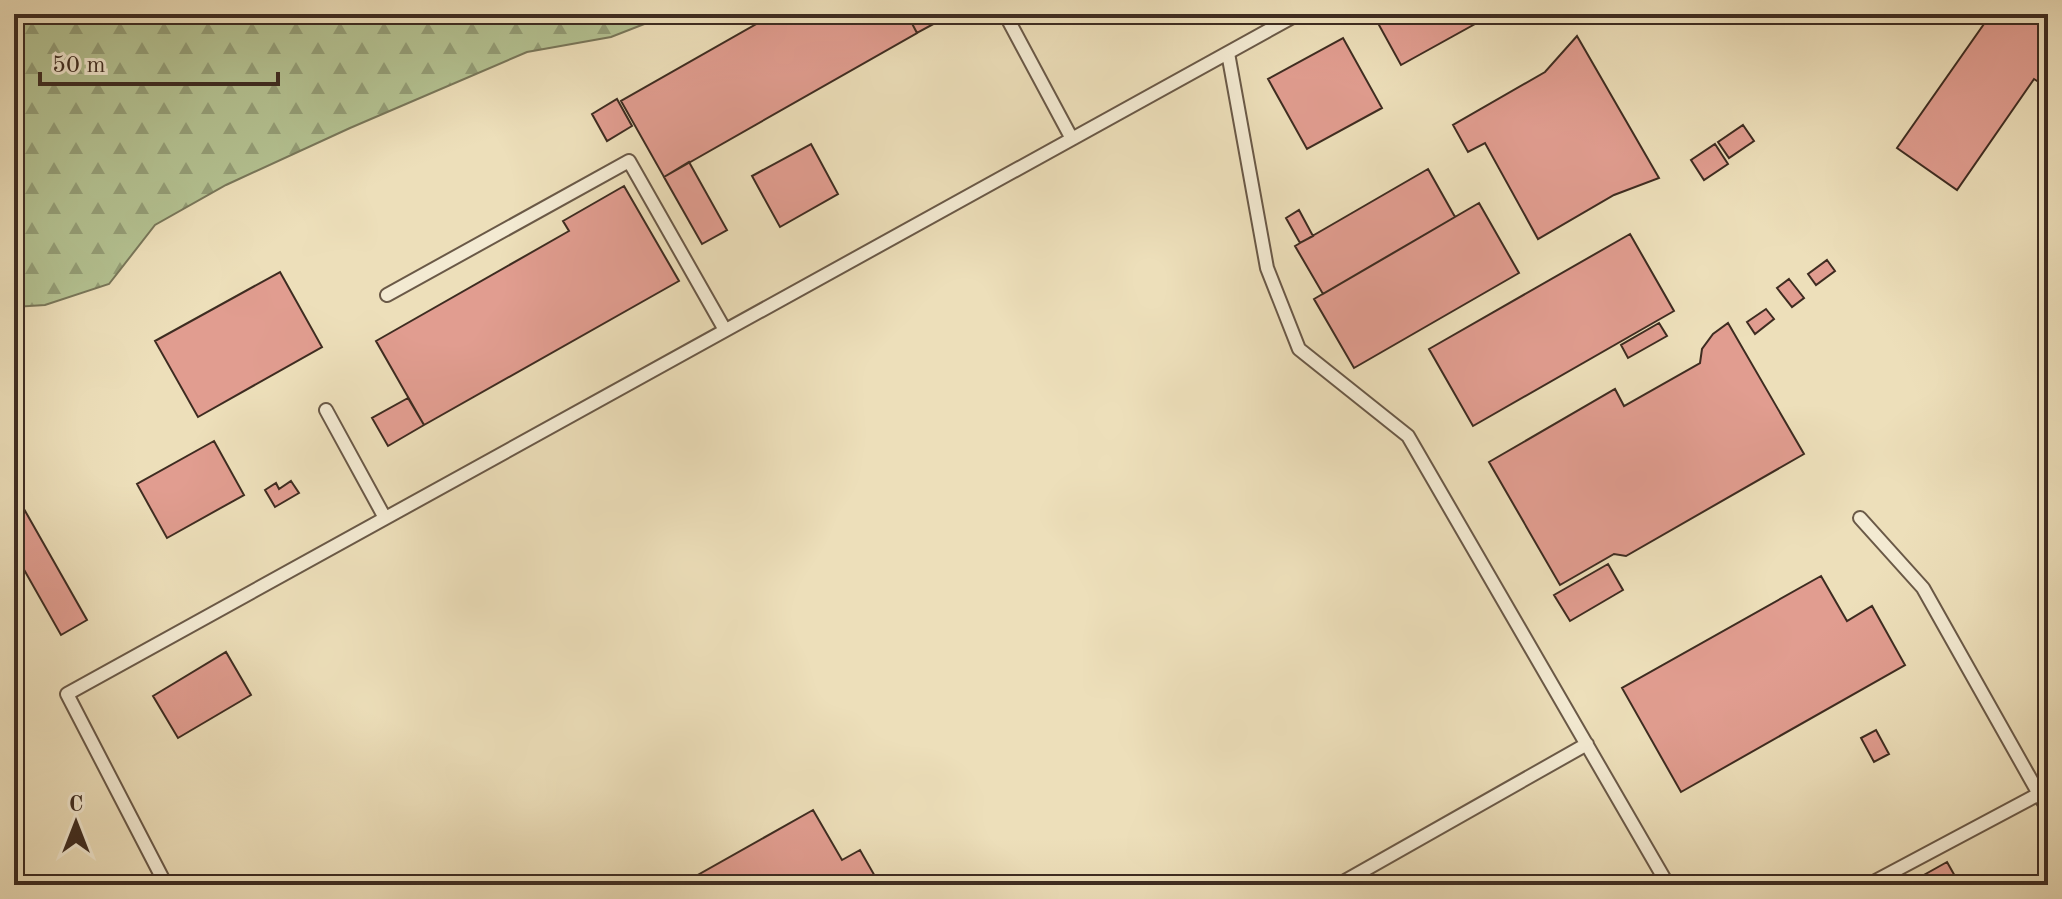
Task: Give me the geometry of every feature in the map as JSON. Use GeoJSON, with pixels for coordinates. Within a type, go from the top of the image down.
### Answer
{"type":"FeatureCollection","features":[{"type":"Feature","properties":{"kind":"lane"},"geometry":{"type":"LineString","coordinates":[[1005,14],[1072,139]]}},
{"type":"Feature","properties":{"kind":"lane"},"geometry":{"type":"LineString","coordinates":[[166,885],[67,694],[1298,14]]}},
{"type":"Feature","properties":{"kind":"lane"},"geometry":{"type":"LineString","coordinates":[[1228,53],[1267,268],[1299,349],[1408,436],[1668,885]]}},
{"type":"Feature","properties":{"kind":"lane"},"geometry":{"type":"LineString","coordinates":[[387,295],[629,161],[725,330]]}},
{"type":"Feature","properties":{"kind":"lane"},"geometry":{"type":"LineString","coordinates":[[326,410],[385,518]]}},
{"type":"Feature","properties":{"kind":"lane"},"geometry":{"type":"LineString","coordinates":[[1860,518],[1923,588],[2044,792],[2048,810]]}},
{"type":"Feature","properties":{"kind":"lane"},"geometry":{"type":"LineString","coordinates":[[1338,885],[1587,744]]}},
{"type":"Feature","properties":{"kind":"lane"},"geometry":{"type":"LineString","coordinates":[[1868,885],[2044,792]]}},
{"type":"Feature","properties":{"kind":"green space"},"geometry":{"type":"Polygon","coordinates":[[[14,14],[670,14],[611,37],[527,52],[350,128],[226,185],[155,225],[109,284],[45,305],[14,307],[14,14]]]}},
{"type":"Feature","properties":{"kind":"building"},"geometry":{"type":"Polygon","coordinates":[[[774,14],[907,14],[917,33],[664,177],[621,101],[774,14]]]}},
{"type":"Feature","properties":{"kind":"building"},"geometry":{"type":"Polygon","coordinates":[[[907,14],[935,14],[939,21],[917,33],[907,14]]]}},
{"type":"Feature","properties":{"kind":"building"},"geometry":{"type":"Polygon","coordinates":[[[1493,14],[1401,65],[1374,16],[1493,14]]]}},
{"type":"Feature","properties":{"kind":"building"},"geometry":{"type":"Polygon","coordinates":[[[1991,14],[2013,14],[2021,19],[2025,14],[2048,14],[2048,88],[2034,79],[1957,190],[1897,148],[1991,14]]]}},
{"type":"Feature","properties":{"kind":"building"},"geometry":{"type":"Polygon","coordinates":[[[1577,36],[1659,178],[1614,195],[1538,239],[1485,143],[1468,152],[1453,125],[1545,72],[1577,36]]]}},
{"type":"Feature","properties":{"kind":"building"},"geometry":{"type":"Polygon","coordinates":[[[1343,38],[1382,108],[1307,149],[1268,79],[1343,38]]]}},
{"type":"Feature","properties":{"kind":"building"},"geometry":{"type":"Polygon","coordinates":[[[617,99],[632,126],[607,141],[592,114],[617,99]]]}},
{"type":"Feature","properties":{"kind":"building"},"geometry":{"type":"Polygon","coordinates":[[[1743,125],[1754,141],[1729,158],[1718,142],[1743,125]]]}},
{"type":"Feature","properties":{"kind":"building"},"geometry":{"type":"Polygon","coordinates":[[[811,144],[838,194],[780,227],[752,176],[811,144]]]}},
{"type":"Feature","properties":{"kind":"building"},"geometry":{"type":"Polygon","coordinates":[[[1715,144],[1728,164],[1704,180],[1691,160],[1715,144]]]}},
{"type":"Feature","properties":{"kind":"building"},"geometry":{"type":"Polygon","coordinates":[[[689,162],[727,230],[702,244],[664,177],[689,162]]]}},
{"type":"Feature","properties":{"kind":"building"},"geometry":{"type":"Polygon","coordinates":[[[1428,169],[1455,217],[1323,294],[1295,246],[1428,169]]]}},
{"type":"Feature","properties":{"kind":"building"},"geometry":{"type":"Polygon","coordinates":[[[624,186],[679,281],[424,425],[376,341],[569,231],[563,221],[624,186]]]}},
{"type":"Feature","properties":{"kind":"building"},"geometry":{"type":"Polygon","coordinates":[[[1479,203],[1519,273],[1354,368],[1314,299],[1479,203]]]}},
{"type":"Feature","properties":{"kind":"building"},"geometry":{"type":"Polygon","coordinates":[[[1299,210],[1313,236],[1300,243],[1286,218],[1299,210]]]}},
{"type":"Feature","properties":{"kind":"building"},"geometry":{"type":"Polygon","coordinates":[[[1630,234],[1674,311],[1473,426],[1429,349],[1630,234]]]}},
{"type":"Feature","properties":{"kind":"building"},"geometry":{"type":"Polygon","coordinates":[[[1827,260],[1835,271],[1816,285],[1808,274],[1827,260]]]}},
{"type":"Feature","properties":{"kind":"building"},"geometry":{"type":"Polygon","coordinates":[[[280,272],[322,347],[198,417],[155,341],[280,272]]]}},
{"type":"Feature","properties":{"kind":"building"},"geometry":{"type":"Polygon","coordinates":[[[1789,279],[1804,298],[1792,307],[1777,288],[1789,279]]]}},
{"type":"Feature","properties":{"kind":"building"},"geometry":{"type":"Polygon","coordinates":[[[1766,309],[1774,319],[1755,334],[1747,322],[1766,309]]]}},
{"type":"Feature","properties":{"kind":"building"},"geometry":{"type":"Polygon","coordinates":[[[1659,323],[1667,336],[1628,358],[1621,345],[1659,323]]]}},
{"type":"Feature","properties":{"kind":"building"},"geometry":{"type":"Polygon","coordinates":[[[1728,323],[1804,454],[1626,556],[1614,554],[1560,585],[1489,462],[1615,389],[1624,406],[1700,363],[1702,349],[1713,334],[1728,323]]]}},
{"type":"Feature","properties":{"kind":"building"},"geometry":{"type":"Polygon","coordinates":[[[408,398],[424,425],[388,446],[372,418],[408,398]]]}},
{"type":"Feature","properties":{"kind":"building"},"geometry":{"type":"Polygon","coordinates":[[[214,441],[244,495],[167,538],[137,484],[214,441]]]}},
{"type":"Feature","properties":{"kind":"building"},"geometry":{"type":"Polygon","coordinates":[[[291,481],[299,493],[275,507],[265,490],[276,483],[279,489],[291,481]]]}},
{"type":"Feature","properties":{"kind":"building"},"geometry":{"type":"Polygon","coordinates":[[[20,502],[87,620],[61,635],[14,552],[14,506],[20,502]]]}},
{"type":"Feature","properties":{"kind":"building"},"geometry":{"type":"Polygon","coordinates":[[[1608,564],[1623,590],[1570,621],[1554,595],[1608,564]]]}},
{"type":"Feature","properties":{"kind":"building"},"geometry":{"type":"Polygon","coordinates":[[[1821,576],[1847,621],[1872,606],[1905,665],[1681,792],[1622,688],[1821,576]]]}},
{"type":"Feature","properties":{"kind":"building"},"geometry":{"type":"Polygon","coordinates":[[[226,652],[251,695],[178,738],[153,696],[226,652]]]}},
{"type":"Feature","properties":{"kind":"building"},"geometry":{"type":"Polygon","coordinates":[[[1876,730],[1889,754],[1874,762],[1861,738],[1876,730]]]}},
{"type":"Feature","properties":{"kind":"building"},"geometry":{"type":"Polygon","coordinates":[[[813,810],[842,860],[860,850],[876,878],[863,885],[680,885],[813,810]]]}},
{"type":"Feature","properties":{"kind":"building"},"geometry":{"type":"Polygon","coordinates":[[[1947,862],[1960,885],[1906,885],[1947,862]]]}}]}
